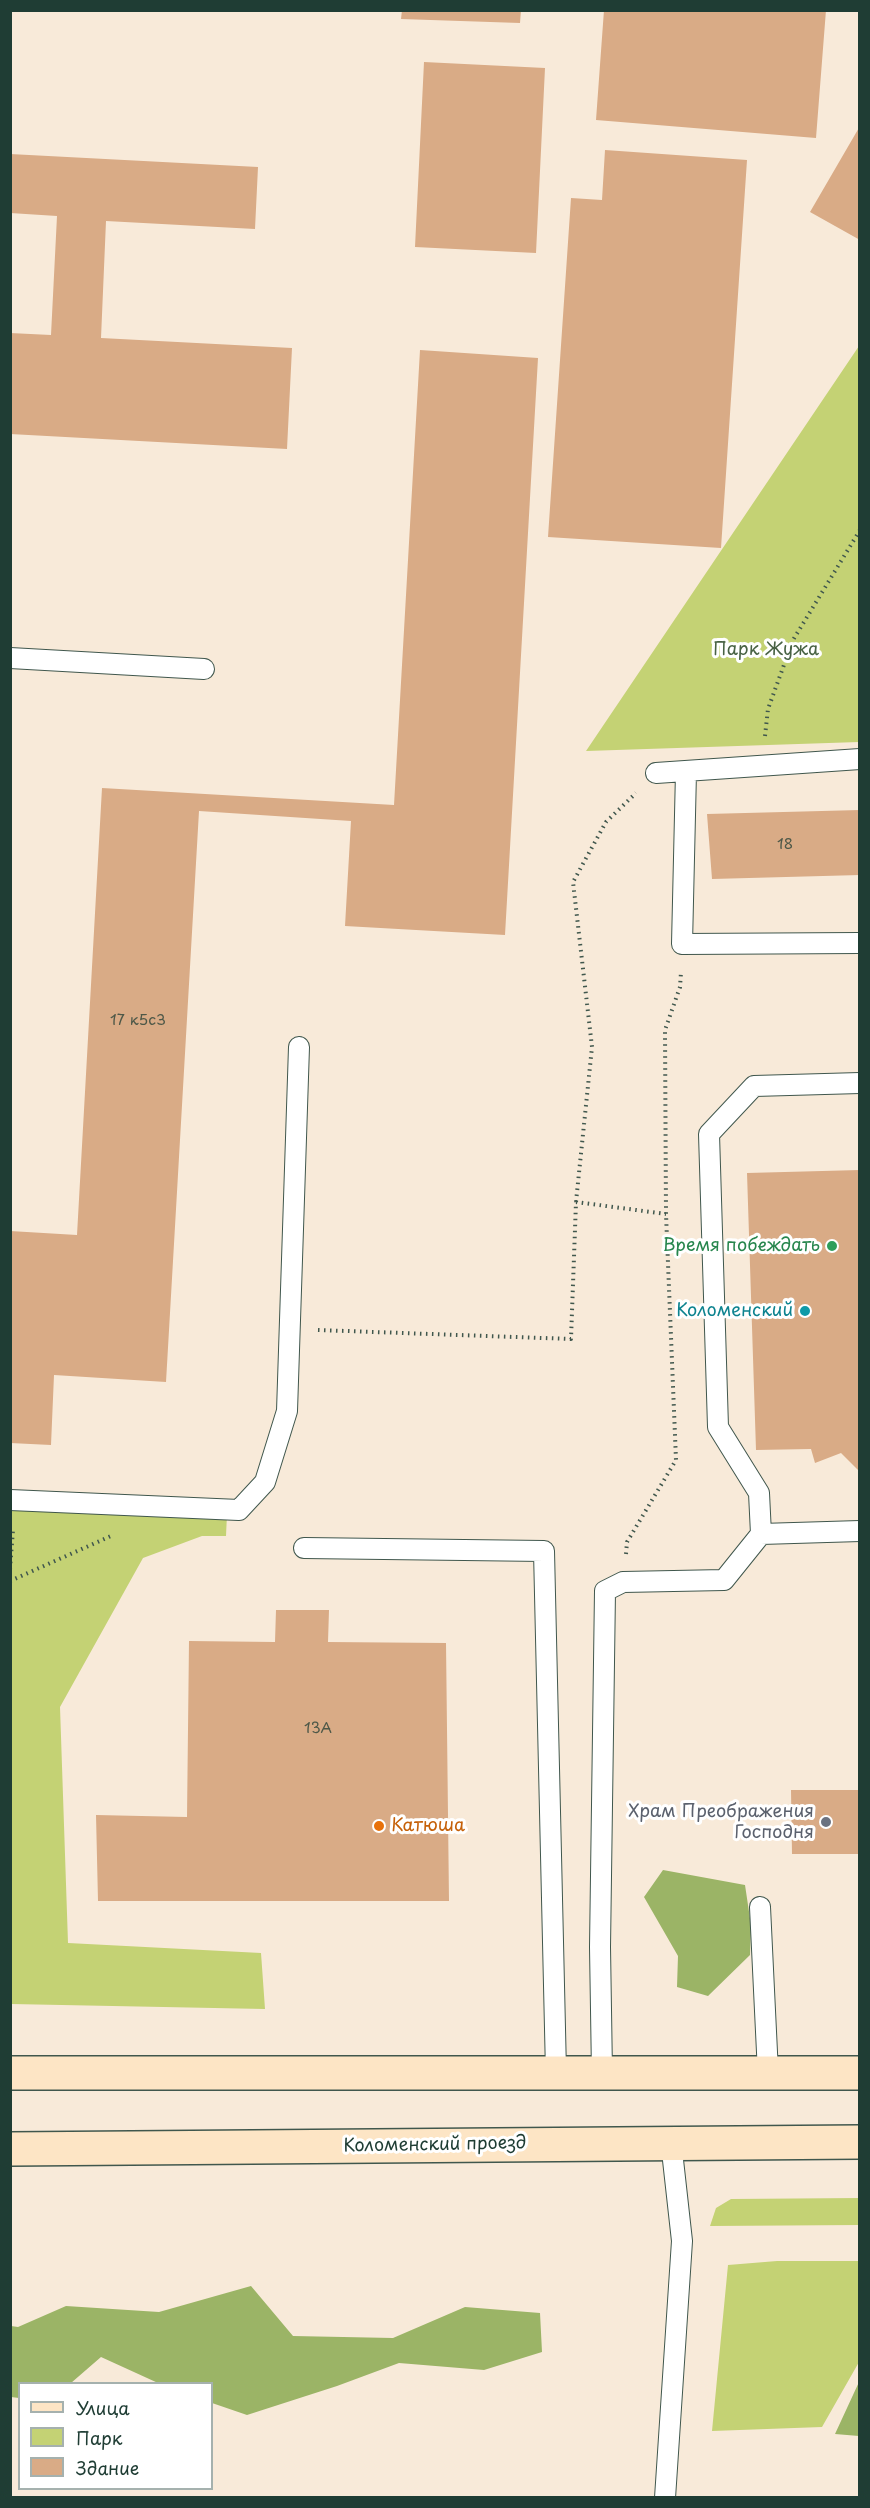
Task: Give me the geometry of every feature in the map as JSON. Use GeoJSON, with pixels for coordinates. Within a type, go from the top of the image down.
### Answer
{"type":"FeatureCollection","features":[{"type":"Feature","properties":{"kind":"main road"},"geometry":{"type":"LineString","coordinates":[[10,2073],[860,2073]]}},
{"type":"Feature","properties":{"kind":"main road","name":"Коломенский проезд"},"geometry":{"type":"LineString","coordinates":[[10,2149],[860,2142]]}},
{"type":"Feature","properties":{"kind":"lane"},"geometry":{"type":"LineString","coordinates":[[10,658],[204,669]]}},
{"type":"Feature","properties":{"kind":"lane"},"geometry":{"type":"LineString","coordinates":[[656,773],[860,759]]}},
{"type":"Feature","properties":{"kind":"lane"},"geometry":{"type":"LineString","coordinates":[[686,772],[682,944],[860,943]]}},
{"type":"Feature","properties":{"kind":"lane"},"geometry":{"type":"LineString","coordinates":[[13,1500],[239,1510],[265,1482],[287,1411],[299,1047]]}},
{"type":"Feature","properties":{"kind":"lane"},"geometry":{"type":"LineString","coordinates":[[602,2073],[600,1958],[605,1591],[623,1582],[724,1580],[760,1534],[759,1493],[718,1427],[709,1134],[754,1086],[860,1083]]}},
{"type":"Feature","properties":{"kind":"lane"},"geometry":{"type":"LineString","coordinates":[[760,1534],[860,1530]]}},
{"type":"Feature","properties":{"kind":"lane"},"geometry":{"type":"LineString","coordinates":[[304,1548],[544,1551],[556,2073]]}},
{"type":"Feature","properties":{"kind":"lane"},"geometry":{"type":"LineString","coordinates":[[760,1907],[768,2073]]}},
{"type":"Feature","properties":{"kind":"lane"},"geometry":{"type":"LineString","coordinates":[[664,2498],[682,2241],[671,2142]]}},
{"type":"Feature","properties":{"kind":"path"},"geometry":{"type":"LineString","coordinates":[[762,766],[768,709],[793,640],[860,530]]}},
{"type":"Feature","properties":{"kind":"path"},"geometry":{"type":"LineString","coordinates":[[290,1329],[571,1339],[576,1202],[592,1047],[573,882],[606,822],[656,773]]}},
{"type":"Feature","properties":{"kind":"path"},"geometry":{"type":"LineString","coordinates":[[623,1582],[627,1542],[676,1460],[666,1215],[665,1030],[680,987],[682,944]]}},
{"type":"Feature","properties":{"kind":"path"},"geometry":{"type":"LineString","coordinates":[[576,1202],[666,1215]]}},
{"type":"Feature","properties":{"kind":"path"},"geometry":{"type":"LineString","coordinates":[[10,1569],[13,1500]]}},
{"type":"Feature","properties":{"kind":"path"},"geometry":{"type":"LineString","coordinates":[[10,1581],[114,1535]]}},
{"type":"Feature","properties":{"kind":"green space","name":"Парк Жужа"},"geometry":{"type":"Polygon","coordinates":[[[859,346],[859,742],[586,751],[859,346]]]}},
{"type":"Feature","properties":{"kind":"green space"},"geometry":{"type":"Polygon","coordinates":[[[10,1500],[227,1514],[226,1536],[202,1536],[143,1558],[60,1707],[68,1943],[261,1953],[265,2009],[11,2004],[10,1500]]]}},
{"type":"Feature","properties":{"kind":"green space"},"geometry":{"type":"Polygon","coordinates":[[[663,1870],[745,1885],[751,1925],[750,1955],[708,1996],[677,1987],[678,1956],[644,1897],[663,1870]]]}},
{"type":"Feature","properties":{"kind":"green space"},"geometry":{"type":"Polygon","coordinates":[[[859,2198],[859,2225],[710,2226],[716,2208],[731,2199],[859,2198]]]}},
{"type":"Feature","properties":{"kind":"green space"},"geometry":{"type":"Polygon","coordinates":[[[777,2261],[859,2261],[859,2362],[822,2427],[712,2431],[728,2265],[777,2261]]]}},
{"type":"Feature","properties":{"kind":"green space"},"geometry":{"type":"Polygon","coordinates":[[[251,2286],[293,2336],[393,2338],[465,2307],[540,2313],[542,2352],[484,2370],[399,2363],[247,2415],[213,2403],[213,2382],[156,2382],[101,2357],[72,2382],[18,2382],[18,2398],[11,2397],[11,2326],[18,2327],[66,2306],[159,2312],[251,2286]]]}},
{"type":"Feature","properties":{"kind":"green space"},"geometry":{"type":"Polygon","coordinates":[[[859,2382],[859,2436],[835,2434],[859,2382]]]}},
{"type":"Feature","properties":{"kind":"building"},"geometry":{"type":"Polygon","coordinates":[[[402,10],[521,10],[520,23],[401,19],[402,10]]]}},
{"type":"Feature","properties":{"kind":"building"},"geometry":{"type":"Polygon","coordinates":[[[604,10],[826,10],[816,138],[596,120],[604,10]]]}},
{"type":"Feature","properties":{"kind":"building"},"geometry":{"type":"Polygon","coordinates":[[[424,62],[545,68],[536,253],[415,247],[424,62]]]}},
{"type":"Feature","properties":{"kind":"building"},"geometry":{"type":"Polygon","coordinates":[[[860,126],[860,240],[810,212],[860,126]]]}},
{"type":"Feature","properties":{"kind":"building"},"geometry":{"type":"Polygon","coordinates":[[[605,150],[747,160],[721,548],[548,537],[571,198],[602,200],[605,150]]]}},
{"type":"Feature","properties":{"kind":"building"},"geometry":{"type":"Polygon","coordinates":[[[10,154],[258,167],[255,229],[106,221],[101,338],[292,348],[287,449],[10,434],[10,333],[51,335],[57,216],[10,213],[10,154]]]}},
{"type":"Feature","properties":{"kind":"building"},"geometry":{"type":"Polygon","coordinates":[[[420,350],[538,358],[505,935],[345,926],[351,821],[199,811],[166,1382],[54,1375],[51,1445],[10,1443],[10,1231],[77,1235],[102,788],[394,805],[420,350]]]}},
{"type":"Feature","properties":{"kind":"building"},"geometry":{"type":"Polygon","coordinates":[[[860,810],[860,875],[712,879],[707,814],[860,810]]]}},
{"type":"Feature","properties":{"kind":"building","name":"Коломенский"},"geometry":{"type":"Polygon","coordinates":[[[860,1170],[860,1472],[841,1453],[815,1463],[811,1449],[756,1450],[747,1173],[860,1170]]]}},
{"type":"Feature","properties":{"kind":"building"},"geometry":{"type":"Polygon","coordinates":[[[276,1610],[329,1610],[328,1642],[446,1643],[449,1901],[98,1901],[96,1815],[187,1817],[189,1641],[275,1642],[276,1610]]]}},
{"type":"Feature","properties":{"kind":"building","name":"Храм Преображения Господня"},"geometry":{"type":"Polygon","coordinates":[[[791,1790],[860,1790],[860,1854],[792,1854],[791,1790]]]}},
{"type":"Feature","properties":{"kind":"place","name":"Время побеждать"},"geometry":{"type":"Point","coordinates":[832,1246]}},
{"type":"Feature","properties":{"kind":"place","name":"Коломенский"},"geometry":{"type":"Point","coordinates":[805,1311]}},
{"type":"Feature","properties":{"kind":"place","name":"Храм Преображения Господня"},"geometry":{"type":"Point","coordinates":[826,1822]}},
{"type":"Feature","properties":{"kind":"place","name":"Катюша"},"geometry":{"type":"Point","coordinates":[379,1826]}}]}
